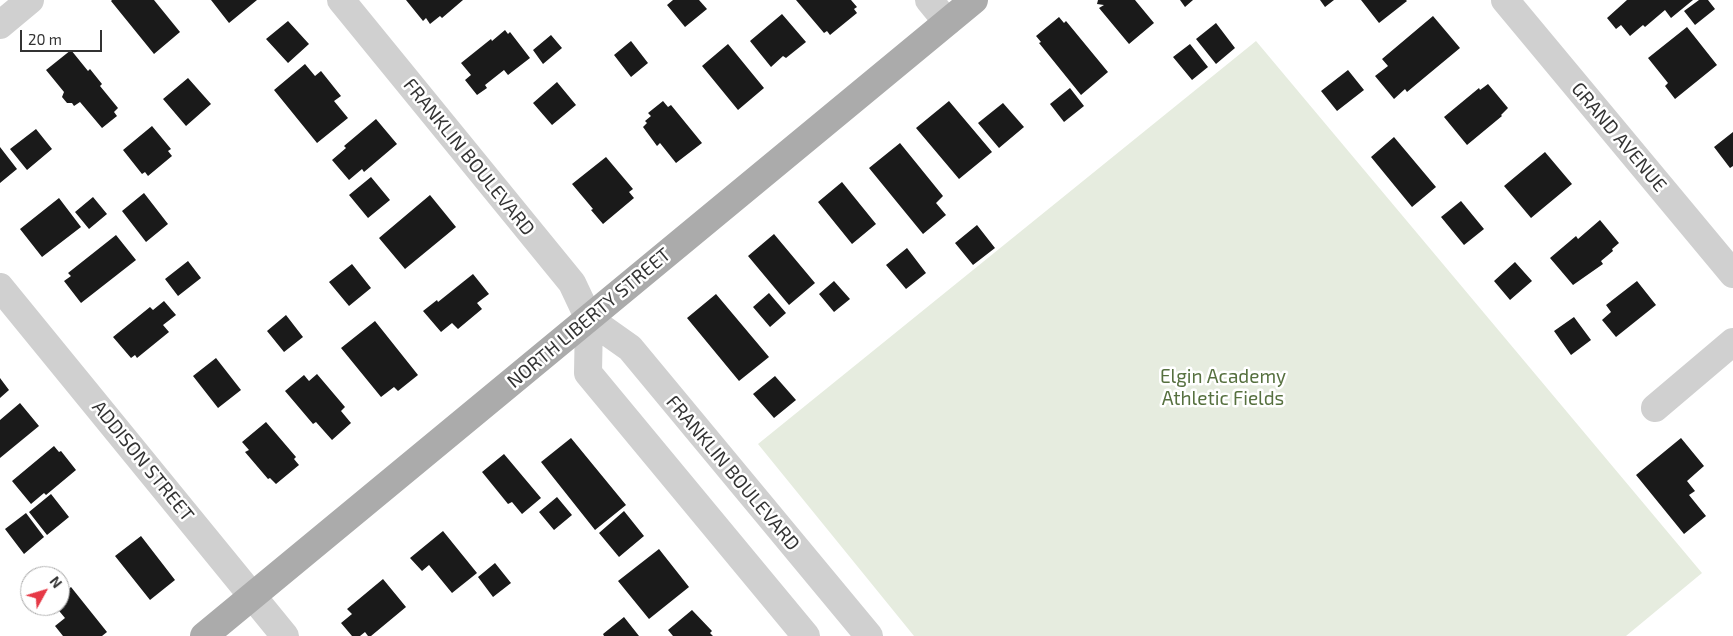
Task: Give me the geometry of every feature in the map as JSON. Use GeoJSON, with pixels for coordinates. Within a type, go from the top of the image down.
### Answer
{"type":"FeatureCollection","features":[{"type":"Feature","properties":{"kind":"main road","name":"NORTH LIBERTY STREET"},"geometry":{"type":"LineString","coordinates":[[204,636],[974,0]]}},
{"type":"Feature","properties":{"kind":"street"},"geometry":{"type":"LineString","coordinates":[[0,25],[30,0]]}},
{"type":"Feature","properties":{"kind":"street","name":"FRANKLIN BOULEVARD"},"geometry":{"type":"LineString","coordinates":[[341,0],[572,283],[589,319],[588,373],[806,636]]}},
{"type":"Feature","properties":{"kind":"street"},"geometry":{"type":"LineString","coordinates":[[929,0],[948,22]]}},
{"type":"Feature","properties":{"kind":"street","name":"GRAND AVENUE"},"geometry":{"type":"LineString","coordinates":[[1506,0],[1733,274]]}},
{"type":"Feature","properties":{"kind":"street","name":"ADDISON STREET"},"geometry":{"type":"LineString","coordinates":[[0,287],[285,636]]}},
{"type":"Feature","properties":{"kind":"street","name":"FRANKLIN BOULEVARD"},"geometry":{"type":"LineString","coordinates":[[589,319],[630,348],[869,636]]}},
{"type":"Feature","properties":{"kind":"street"},"geometry":{"type":"LineString","coordinates":[[1655,408],[1733,342]]}},
{"type":"Feature","properties":{"kind":"green space","name":"Elgin Academy Athletic Fields"},"geometry":{"type":"Polygon","coordinates":[[[1256,41],[1702,573],[1626,636],[914,636],[758,444],[1256,41]]]}},
{"type":"Feature","properties":{"kind":"building"},"geometry":{"type":"Polygon","coordinates":[[[112,0],[154,0],[180,32],[154,54],[112,0]]]}},
{"type":"Feature","properties":{"kind":"building"},"geometry":{"type":"Polygon","coordinates":[[[211,0],[257,0],[229,23],[211,0]]]}},
{"type":"Feature","properties":{"kind":"building"},"geometry":{"type":"Polygon","coordinates":[[[406,0],[463,0],[442,18],[440,16],[430,24],[426,18],[423,21],[406,0]]]}},
{"type":"Feature","properties":{"kind":"building"},"geometry":{"type":"Polygon","coordinates":[[[673,0],[699,0],[707,9],[685,27],[667,5],[673,0]]]}},
{"type":"Feature","properties":{"kind":"building"},"geometry":{"type":"Polygon","coordinates":[[[796,0],[851,0],[857,7],[854,9],[857,13],[830,35],[827,31],[824,33],[796,0]]]}},
{"type":"Feature","properties":{"kind":"building"},"geometry":{"type":"Polygon","coordinates":[[[1098,0],[1135,0],[1154,23],[1129,44],[1099,8],[1104,5],[1097,4],[1098,0]]]}},
{"type":"Feature","properties":{"kind":"building"},"geometry":{"type":"Polygon","coordinates":[[[1180,0],[1193,0],[1185,7],[1180,0]]]}},
{"type":"Feature","properties":{"kind":"building"},"geometry":{"type":"Polygon","coordinates":[[[1320,0],[1334,0],[1325,7],[1320,0]]]}},
{"type":"Feature","properties":{"kind":"building"},"geometry":{"type":"Polygon","coordinates":[[[1361,0],[1406,0],[1407,1],[1379,23],[1361,0]]]}},
{"type":"Feature","properties":{"kind":"building"},"geometry":{"type":"Polygon","coordinates":[[[1627,0],[1693,0],[1671,18],[1665,10],[1645,27],[1643,25],[1630,36],[1621,25],[1616,29],[1607,18],[1627,0]]]}},
{"type":"Feature","properties":{"kind":"building"},"geometry":{"type":"Polygon","coordinates":[[[1699,0],[1708,0],[1715,9],[1695,25],[1684,11],[1699,0]]]}},
{"type":"Feature","properties":{"kind":"building"},"geometry":{"type":"Polygon","coordinates":[[[782,14],[806,42],[786,58],[783,56],[771,67],[750,41],[782,14]]]}},
{"type":"Feature","properties":{"kind":"building"},"geometry":{"type":"Polygon","coordinates":[[[1433,16],[1460,48],[1407,92],[1405,89],[1394,99],[1375,76],[1388,66],[1382,59],[1433,16]]]}},
{"type":"Feature","properties":{"kind":"building"},"geometry":{"type":"Polygon","coordinates":[[[1059,17],[1064,23],[1066,21],[1108,72],[1081,95],[1039,43],[1041,42],[1036,36],[1059,17]]]}},
{"type":"Feature","properties":{"kind":"building"},"geometry":{"type":"Polygon","coordinates":[[[288,21],[309,44],[288,63],[266,39],[288,21]]]}},
{"type":"Feature","properties":{"kind":"building"},"geometry":{"type":"Polygon","coordinates":[[[1216,23],[1235,48],[1216,64],[1196,39],[1216,23]]]}},
{"type":"Feature","properties":{"kind":"building"},"geometry":{"type":"Polygon","coordinates":[[[1687,27],[1717,65],[1675,99],[1665,86],[1668,83],[1648,58],[1687,27]]]}},
{"type":"Feature","properties":{"kind":"building"},"geometry":{"type":"Polygon","coordinates":[[[505,30],[508,34],[510,32],[530,58],[508,75],[504,70],[485,85],[487,88],[477,95],[465,80],[471,75],[461,63],[505,30]]]}},
{"type":"Feature","properties":{"kind":"building"},"geometry":{"type":"Polygon","coordinates":[[[551,35],[562,48],[543,64],[533,50],[551,35]]]}},
{"type":"Feature","properties":{"kind":"building"},"geometry":{"type":"Polygon","coordinates":[[[631,41],[648,63],[631,77],[614,55],[631,41]]]}},
{"type":"Feature","properties":{"kind":"building"},"geometry":{"type":"Polygon","coordinates":[[[728,44],[764,88],[738,110],[702,66],[728,44]]]}},
{"type":"Feature","properties":{"kind":"building"},"geometry":{"type":"Polygon","coordinates":[[[1190,44],[1208,67],[1192,80],[1173,57],[1190,44]]]}},
{"type":"Feature","properties":{"kind":"building"},"geometry":{"type":"Polygon","coordinates":[[[71,50],[88,71],[90,69],[102,84],[100,86],[118,108],[114,112],[117,116],[102,128],[80,102],[74,106],[72,103],[67,103],[62,97],[64,92],[46,70],[71,50]]]}},
{"type":"Feature","properties":{"kind":"building"},"geometry":{"type":"Polygon","coordinates":[[[305,64],[315,76],[321,71],[341,96],[334,101],[348,118],[317,143],[274,90],[305,64]]]}},
{"type":"Feature","properties":{"kind":"building"},"geometry":{"type":"Polygon","coordinates":[[[1348,70],[1364,90],[1337,111],[1321,91],[1348,70]]]}},
{"type":"Feature","properties":{"kind":"building"},"geometry":{"type":"Polygon","coordinates":[[[188,78],[211,104],[186,126],[163,99],[188,78]]]}},
{"type":"Feature","properties":{"kind":"building"},"geometry":{"type":"Polygon","coordinates":[[[557,82],[576,105],[552,125],[533,103],[557,82]]]}},
{"type":"Feature","properties":{"kind":"building"},"geometry":{"type":"Polygon","coordinates":[[[1488,84],[1508,108],[1502,116],[1467,145],[1444,117],[1479,88],[1480,90],[1488,84]]]}},
{"type":"Feature","properties":{"kind":"building"},"geometry":{"type":"Polygon","coordinates":[[[1070,88],[1084,106],[1064,122],[1050,104],[1070,88]]]}},
{"type":"Feature","properties":{"kind":"building"},"geometry":{"type":"Polygon","coordinates":[[[663,101],[668,107],[671,105],[702,143],[676,163],[660,143],[657,146],[643,127],[647,123],[645,121],[651,116],[648,113],[663,101]]]}},
{"type":"Feature","properties":{"kind":"building"},"geometry":{"type":"Polygon","coordinates":[[[949,101],[992,152],[959,179],[916,128],[949,101]]]}},
{"type":"Feature","properties":{"kind":"building"},"geometry":{"type":"Polygon","coordinates":[[[1003,103],[1024,127],[999,148],[978,123],[1003,103]]]}},
{"type":"Feature","properties":{"kind":"building"},"geometry":{"type":"Polygon","coordinates":[[[376,119],[397,144],[364,172],[362,169],[349,180],[332,160],[346,148],[344,146],[376,119]]]}},
{"type":"Feature","properties":{"kind":"building"},"geometry":{"type":"Polygon","coordinates":[[[152,126],[171,149],[168,151],[172,156],[148,176],[145,172],[142,174],[123,150],[152,126]]]}},
{"type":"Feature","properties":{"kind":"building"},"geometry":{"type":"Polygon","coordinates":[[[36,129],[52,149],[27,170],[10,149],[36,129]]]}},
{"type":"Feature","properties":{"kind":"building"},"geometry":{"type":"Polygon","coordinates":[[[1733,132],[1733,166],[1730,168],[1714,147],[1733,132]]]}},
{"type":"Feature","properties":{"kind":"building"},"geometry":{"type":"Polygon","coordinates":[[[1394,137],[1436,187],[1412,207],[1371,157],[1394,137]]]}},
{"type":"Feature","properties":{"kind":"building"},"geometry":{"type":"Polygon","coordinates":[[[900,143],[943,196],[936,203],[946,215],[923,234],[869,168],[900,143]]]}},
{"type":"Feature","properties":{"kind":"building"},"geometry":{"type":"Polygon","coordinates":[[[0,147],[17,169],[0,183],[0,147]]]}},
{"type":"Feature","properties":{"kind":"building"},"geometry":{"type":"Polygon","coordinates":[[[1545,152],[1572,184],[1531,218],[1504,186],[1545,152]]]}},
{"type":"Feature","properties":{"kind":"building"},"geometry":{"type":"Polygon","coordinates":[[[606,157],[633,189],[629,192],[634,198],[603,224],[572,184],[606,157]]]}},
{"type":"Feature","properties":{"kind":"building"},"geometry":{"type":"Polygon","coordinates":[[[371,177],[390,200],[368,218],[349,195],[371,177]]]}},
{"type":"Feature","properties":{"kind":"building"},"geometry":{"type":"Polygon","coordinates":[[[842,182],[876,224],[852,244],[818,202],[842,182]]]}},
{"type":"Feature","properties":{"kind":"building"},"geometry":{"type":"Polygon","coordinates":[[[144,193],[168,224],[146,242],[122,211],[144,193]]]}},
{"type":"Feature","properties":{"kind":"building"},"geometry":{"type":"Polygon","coordinates":[[[430,195],[456,227],[405,269],[379,238],[430,195]]]}},
{"type":"Feature","properties":{"kind":"building"},"geometry":{"type":"Polygon","coordinates":[[[93,197],[107,214],[89,229],[75,212],[93,197]]]}},
{"type":"Feature","properties":{"kind":"building"},"geometry":{"type":"Polygon","coordinates":[[[59,198],[81,227],[42,257],[20,229],[59,198]]]}},
{"type":"Feature","properties":{"kind":"building"},"geometry":{"type":"Polygon","coordinates":[[[1461,201],[1484,229],[1464,245],[1441,217],[1461,201]]]}},
{"type":"Feature","properties":{"kind":"building"},"geometry":{"type":"Polygon","coordinates":[[[1600,220],[1619,243],[1601,261],[1603,264],[1573,285],[1550,258],[1576,236],[1578,239],[1600,220]]]}},
{"type":"Feature","properties":{"kind":"building"},"geometry":{"type":"Polygon","coordinates":[[[977,225],[995,248],[973,265],[955,243],[977,225]]]}},
{"type":"Feature","properties":{"kind":"building"},"geometry":{"type":"Polygon","coordinates":[[[774,234],[815,283],[789,305],[748,256],[774,234]]]}},
{"type":"Feature","properties":{"kind":"building"},"geometry":{"type":"Polygon","coordinates":[[[116,235],[136,260],[81,303],[64,281],[71,276],[68,273],[116,235]]]}},
{"type":"Feature","properties":{"kind":"building"},"geometry":{"type":"Polygon","coordinates":[[[907,248],[926,273],[906,289],[886,265],[907,248]]]}},
{"type":"Feature","properties":{"kind":"building"},"geometry":{"type":"Polygon","coordinates":[[[188,261],[201,278],[178,296],[165,279],[188,261]]]}},
{"type":"Feature","properties":{"kind":"building"},"geometry":{"type":"Polygon","coordinates":[[[1515,262],[1532,281],[1510,300],[1494,281],[1515,262]]]}},
{"type":"Feature","properties":{"kind":"building"},"geometry":{"type":"Polygon","coordinates":[[[352,264],[371,288],[349,306],[329,282],[352,264]]]}},
{"type":"Feature","properties":{"kind":"building"},"geometry":{"type":"Polygon","coordinates":[[[473,274],[489,294],[477,303],[482,309],[458,329],[452,323],[441,332],[423,311],[437,300],[438,302],[473,274]]]}},
{"type":"Feature","properties":{"kind":"building"},"geometry":{"type":"Polygon","coordinates":[[[834,281],[850,299],[834,312],[819,294],[834,281]]]}},
{"type":"Feature","properties":{"kind":"building"},"geometry":{"type":"Polygon","coordinates":[[[1637,281],[1656,305],[1616,337],[1602,320],[1611,312],[1606,305],[1637,281]]]}},
{"type":"Feature","properties":{"kind":"building"},"geometry":{"type":"Polygon","coordinates":[[[769,293],[786,313],[770,327],[753,307],[769,293]]]}},
{"type":"Feature","properties":{"kind":"building"},"geometry":{"type":"Polygon","coordinates":[[[716,294],[769,357],[739,381],[687,318],[716,294]]]}},
{"type":"Feature","properties":{"kind":"building"},"geometry":{"type":"Polygon","coordinates":[[[164,301],[176,315],[163,325],[169,332],[137,358],[135,355],[131,358],[113,337],[150,307],[153,310],[164,301]]]}},
{"type":"Feature","properties":{"kind":"building"},"geometry":{"type":"Polygon","coordinates":[[[286,315],[303,337],[284,352],[267,331],[286,315]]]}},
{"type":"Feature","properties":{"kind":"building"},"geometry":{"type":"Polygon","coordinates":[[[1574,317],[1591,340],[1571,355],[1554,331],[1574,317]]]}},
{"type":"Feature","properties":{"kind":"building"},"geometry":{"type":"Polygon","coordinates":[[[375,321],[418,375],[398,391],[394,387],[381,397],[341,348],[375,321]]]}},
{"type":"Feature","properties":{"kind":"building"},"geometry":{"type":"Polygon","coordinates":[[[216,358],[241,390],[218,408],[193,376],[216,358]]]}},
{"type":"Feature","properties":{"kind":"building"},"geometry":{"type":"Polygon","coordinates":[[[317,374],[345,407],[341,411],[351,423],[332,440],[316,422],[313,424],[285,391],[304,375],[309,381],[317,374]]]}},
{"type":"Feature","properties":{"kind":"building"},"geometry":{"type":"Polygon","coordinates":[[[775,376],[796,400],[774,418],[753,394],[775,376]]]}},
{"type":"Feature","properties":{"kind":"building"},"geometry":{"type":"Polygon","coordinates":[[[0,378],[9,390],[0,398],[0,378]]]}},
{"type":"Feature","properties":{"kind":"building"},"geometry":{"type":"Polygon","coordinates":[[[20,403],[39,426],[0,458],[0,420],[20,403]]]}},
{"type":"Feature","properties":{"kind":"building"},"geometry":{"type":"Polygon","coordinates":[[[266,422],[296,457],[294,459],[299,465],[276,484],[270,478],[268,479],[245,452],[249,450],[242,442],[266,422]]]}},
{"type":"Feature","properties":{"kind":"building"},"geometry":{"type":"Polygon","coordinates":[[[571,438],[626,505],[595,530],[541,462],[571,438]]]}},
{"type":"Feature","properties":{"kind":"building"},"geometry":{"type":"Polygon","coordinates":[[[1681,438],[1704,466],[1687,481],[1695,491],[1689,495],[1706,516],[1684,534],[1636,475],[1681,438]]]}},
{"type":"Feature","properties":{"kind":"building"},"geometry":{"type":"Polygon","coordinates":[[[54,446],[59,452],[61,451],[76,470],[46,495],[44,493],[31,504],[12,481],[54,446]]]}},
{"type":"Feature","properties":{"kind":"building"},"geometry":{"type":"Polygon","coordinates":[[[504,454],[541,498],[522,514],[512,502],[508,504],[482,472],[504,454]]]}},
{"type":"Feature","properties":{"kind":"building"},"geometry":{"type":"Polygon","coordinates":[[[51,494],[69,517],[47,535],[29,512],[51,494]]]}},
{"type":"Feature","properties":{"kind":"building"},"geometry":{"type":"Polygon","coordinates":[[[557,497],[572,515],[554,530],[539,512],[557,497]]]}},
{"type":"Feature","properties":{"kind":"building"},"geometry":{"type":"Polygon","coordinates":[[[624,511],[644,536],[619,557],[599,533],[624,511]]]}},
{"type":"Feature","properties":{"kind":"building"},"geometry":{"type":"Polygon","coordinates":[[[26,513],[44,537],[24,554],[5,529],[26,513]]]}},
{"type":"Feature","properties":{"kind":"building"},"geometry":{"type":"Polygon","coordinates":[[[443,531],[477,573],[452,593],[429,565],[422,571],[410,558],[443,531]]]}},
{"type":"Feature","properties":{"kind":"building"},"geometry":{"type":"Polygon","coordinates":[[[141,536],[175,580],[150,600],[115,556],[141,536]]]}},
{"type":"Feature","properties":{"kind":"building"},"geometry":{"type":"Polygon","coordinates":[[[659,549],[689,587],[649,619],[618,581],[659,549]]]}},
{"type":"Feature","properties":{"kind":"building"},"geometry":{"type":"Polygon","coordinates":[[[495,563],[511,583],[493,597],[478,577],[495,563]]]}},
{"type":"Feature","properties":{"kind":"building"},"geometry":{"type":"Polygon","coordinates":[[[383,579],[406,607],[371,636],[368,636],[365,632],[360,636],[352,636],[341,623],[352,614],[347,609],[383,579]]]}},
{"type":"Feature","properties":{"kind":"building"},"geometry":{"type":"Polygon","coordinates":[[[70,588],[107,632],[102,636],[63,636],[55,626],[65,618],[63,616],[70,616],[70,588]]]}},
{"type":"Feature","properties":{"kind":"building"},"geometry":{"type":"Polygon","coordinates":[[[692,610],[712,631],[710,633],[713,636],[673,636],[668,630],[692,610]]]}},
{"type":"Feature","properties":{"kind":"building"},"geometry":{"type":"Polygon","coordinates":[[[624,617],[639,636],[604,636],[603,634],[624,617]]]}}]}
